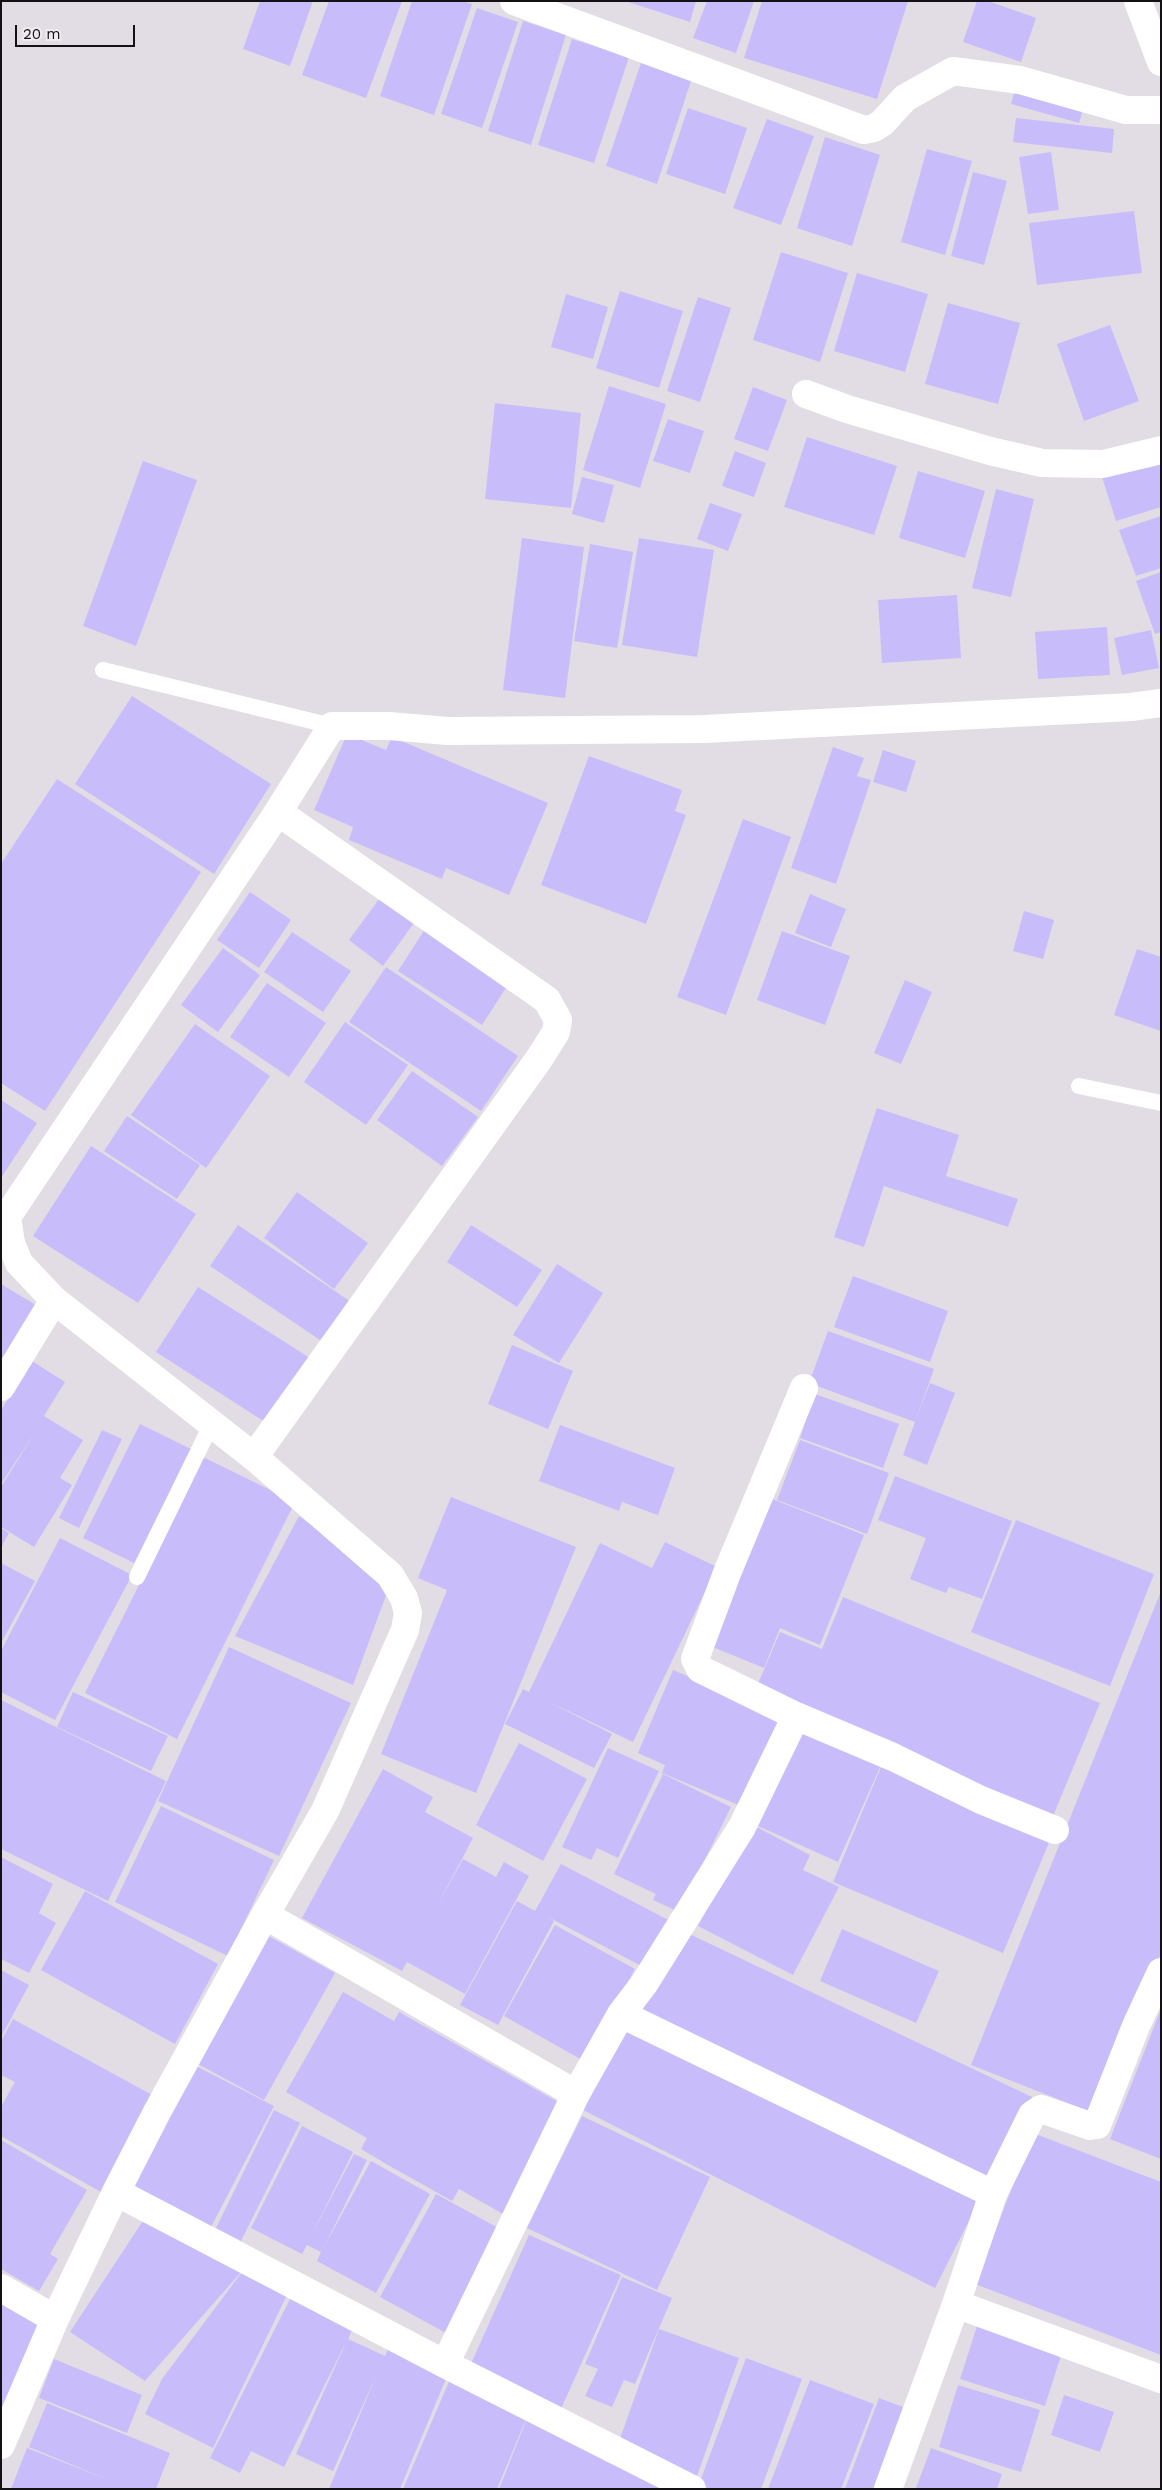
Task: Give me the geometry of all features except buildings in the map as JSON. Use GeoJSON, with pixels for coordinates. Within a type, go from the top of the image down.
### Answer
{"type":"FeatureCollection","features":[{"type":"Feature","properties":{"kind":"street"},"geometry":{"type":"LineString","coordinates":[[514,1],[864,130],[874,128],[882,123],[905,98],[953,71],[1020,80],[1126,110],[1161,110]]}},
{"type":"Feature","properties":{"kind":"street"},"geometry":{"type":"LineString","coordinates":[[1138,1],[1156,34],[1161,62]]}},
{"type":"Feature","properties":{"kind":"street"},"geometry":{"type":"LineString","coordinates":[[806,394],[847,409],[990,451],[1042,463],[1103,464],[1161,450]]}},
{"type":"Feature","properties":{"kind":"street"},"geometry":{"type":"LineString","coordinates":[[1,2445],[56,2319],[116,2192],[265,1915],[325,1811],[405,1630],[408,1612],[404,1598],[390,1575],[254,1457],[54,1300],[19,1263],[11,1243],[7,1217],[278,812],[332,726],[389,726],[448,731],[704,729],[1131,707],[1161,703]]}},
{"type":"Feature","properties":{"kind":"street"},"geometry":{"type":"LineString","coordinates":[[254,1457],[540,1059],[556,1032],[558,1020],[547,1000],[278,812]]}},
{"type":"Feature","properties":{"kind":"street"},"geometry":{"type":"LineString","coordinates":[[1,1387],[54,1300]]}},
{"type":"Feature","properties":{"kind":"street"},"geometry":{"type":"LineString","coordinates":[[804,1388],[727,1574],[695,1659],[700,1669],[796,1716],[893,1756],[981,1800],[1055,1830]]}},
{"type":"Feature","properties":{"kind":"street"},"geometry":{"type":"LineString","coordinates":[[445,2364],[576,2094],[622,2014],[644,1984],[742,1827],[796,1716]]}},
{"type":"Feature","properties":{"kind":"street"},"geometry":{"type":"LineString","coordinates":[[265,1915],[576,2094]]}},
{"type":"Feature","properties":{"kind":"street"},"geometry":{"type":"LineString","coordinates":[[888,2489],[956,2304],[993,2194],[1035,2111],[1041,2109],[1090,2126],[1097,2125],[1136,2026],[1161,1972]]}},
{"type":"Feature","properties":{"kind":"street"},"geometry":{"type":"LineString","coordinates":[[622,2014],[993,2194]]}},
{"type":"Feature","properties":{"kind":"street"},"geometry":{"type":"LineString","coordinates":[[116,2192],[445,2364],[692,2489]]}},
{"type":"Feature","properties":{"kind":"street"},"geometry":{"type":"LineString","coordinates":[[1,2288],[56,2319]]}},
{"type":"Feature","properties":{"kind":"street"},"geometry":{"type":"LineString","coordinates":[[956,2304],[1161,2379]]}},
{"type":"Feature","properties":{"kind":"lane"},"geometry":{"type":"LineString","coordinates":[[103,670],[332,726]]}},
{"type":"Feature","properties":{"kind":"lane"},"geometry":{"type":"LineString","coordinates":[[1079,1086],[1161,1103]]}},
{"type":"Feature","properties":{"kind":"lane"},"geometry":{"type":"LineString","coordinates":[[137,1577],[212,1423]]}}]}
